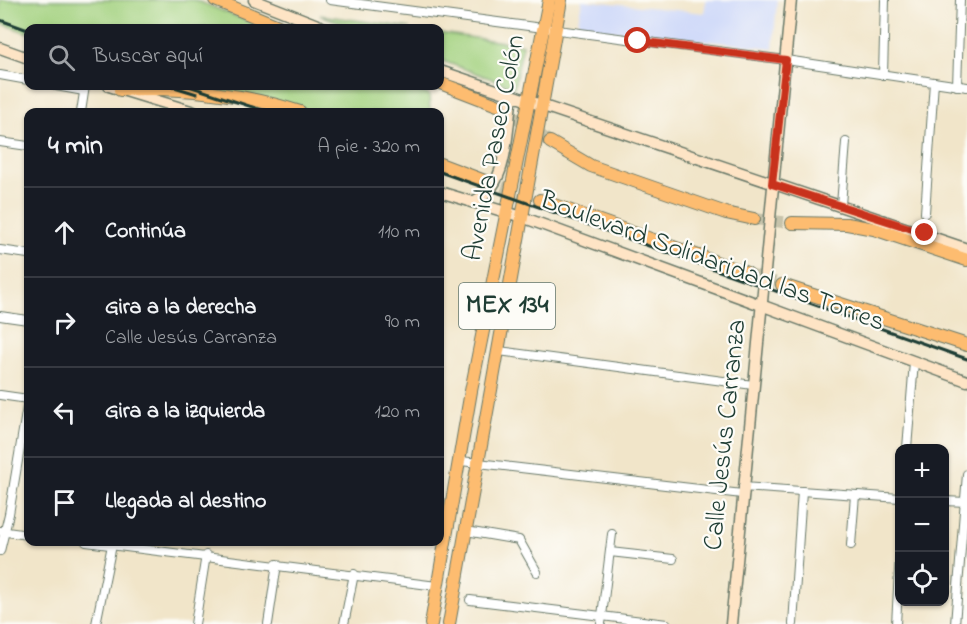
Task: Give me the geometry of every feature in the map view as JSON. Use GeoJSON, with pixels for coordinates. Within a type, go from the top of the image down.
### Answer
{"type":"FeatureCollection","features":[{"type":"Feature","properties":{"kind":"main road"},"geometry":{"type":"LineString","coordinates":[[215,0],[273,24]]}},
{"type":"Feature","properties":{"kind":"main road"},"geometry":{"type":"LineString","coordinates":[[254,0],[315,24]]}},
{"type":"Feature","properties":{"kind":"main road","name":"Avenida Paseo Colón"},"geometry":{"type":"LineString","coordinates":[[449,624],[542,107],[549,30],[549,0]]}},
{"type":"Feature","properties":{"kind":"main road","name":"Avenida Paseo Colón"},"geometry":{"type":"LineString","coordinates":[[430,624],[506,212],[529,103],[549,30],[561,0]]}},
{"type":"Feature","properties":{"kind":"main road","name":"Calle Jesús Carranza"},"geometry":{"type":"LineString","coordinates":[[730,624],[791,0]]}},
{"type":"Feature","properties":{"kind":"main road"},"geometry":{"type":"LineString","coordinates":[[0,48],[24,57]]}},
{"type":"Feature","properties":{"kind":"main road"},"geometry":{"type":"LineString","coordinates":[[444,72],[529,103],[841,205],[967,249]]}},
{"type":"Feature","properties":{"kind":"main road"},"geometry":{"type":"LineString","coordinates":[[444,84],[497,105]]}},
{"type":"Feature","properties":{"kind":"main road"},"geometry":{"type":"LineString","coordinates":[[121,90],[181,108]]}},
{"type":"Feature","properties":{"kind":"main road"},"geometry":{"type":"LineString","coordinates":[[175,90],[260,101],[285,108]]}},
{"type":"Feature","properties":{"kind":"main road"},"geometry":{"type":"LineString","coordinates":[[471,202],[487,195],[496,183],[512,96]]}},
{"type":"Feature","properties":{"kind":"main road"},"geometry":{"type":"LineString","coordinates":[[550,142],[591,166],[726,213],[754,219]]}},
{"type":"Feature","properties":{"kind":"main road"},"geometry":{"type":"LineString","coordinates":[[444,166],[485,181]]}},
{"type":"Feature","properties":{"kind":"main road","name":"Boulevard Solidaridad las Torres"},"geometry":{"type":"LineString","coordinates":[[444,193],[522,217],[967,381]]}},
{"type":"Feature","properties":{"kind":"main road"},"geometry":{"type":"LineString","coordinates":[[540,200],[747,273]]}},
{"type":"Feature","properties":{"kind":"main road"},"geometry":{"type":"LineString","coordinates":[[792,223],[847,224],[874,229],[967,260]]}},
{"type":"Feature","properties":{"kind":"main road","name":"Boulevard Solidaridad las Torres"},"geometry":{"type":"LineString","coordinates":[[782,285],[967,345]]}},
{"type":"Feature","properties":{"kind":"main road"},"geometry":{"type":"LineString","coordinates":[[471,392],[491,394]]}},
{"type":"Feature","properties":{"kind":"street"},"geometry":{"type":"LineString","coordinates":[[330,0],[786,60],[967,87]]}},
{"type":"Feature","properties":{"kind":"street"},"geometry":{"type":"LineString","coordinates":[[883,75],[885,0]]}},
{"type":"Feature","properties":{"kind":"street"},"geometry":{"type":"LineString","coordinates":[[957,86],[960,0]]}},
{"type":"Feature","properties":{"kind":"street"},"geometry":{"type":"LineString","coordinates":[[0,75],[24,79]]}},
{"type":"Feature","properties":{"kind":"street"},"geometry":{"type":"LineString","coordinates":[[925,213],[934,82]]}},
{"type":"Feature","properties":{"kind":"street"},"geometry":{"type":"LineString","coordinates":[[82,108],[85,90]]}},
{"type":"Feature","properties":{"kind":"street"},"geometry":{"type":"LineString","coordinates":[[0,142],[24,145]]}},
{"type":"Feature","properties":{"kind":"street"},"geometry":{"type":"LineString","coordinates":[[841,205],[846,142]]}},
{"type":"Feature","properties":{"kind":"street"},"geometry":{"type":"LineString","coordinates":[[0,250],[24,253]]}},
{"type":"Feature","properties":{"kind":"street"},"geometry":{"type":"LineString","coordinates":[[0,316],[24,319]]}},
{"type":"Feature","properties":{"kind":"street"},"geometry":{"type":"LineString","coordinates":[[499,351],[753,385]]}},
{"type":"Feature","properties":{"kind":"street"},"geometry":{"type":"LineString","coordinates":[[907,444],[914,362]]}},
{"type":"Feature","properties":{"kind":"street"},"geometry":{"type":"LineString","coordinates":[[0,394],[24,399]]}},
{"type":"Feature","properties":{"kind":"street"},"geometry":{"type":"LineString","coordinates":[[0,551],[24,421]]}},
{"type":"Feature","properties":{"kind":"street"},"geometry":{"type":"LineString","coordinates":[[461,461],[742,490],[802,491],[895,498]]}},
{"type":"Feature","properties":{"kind":"street"},"geometry":{"type":"LineString","coordinates":[[955,624],[967,474]]}},
{"type":"Feature","properties":{"kind":"street"},"geometry":{"type":"LineString","coordinates":[[793,624],[802,491]]}},
{"type":"Feature","properties":{"kind":"street"},"geometry":{"type":"LineString","coordinates":[[851,545],[855,495]]}},
{"type":"Feature","properties":{"kind":"street"},"geometry":{"type":"LineString","coordinates":[[949,501],[966,502]]}},
{"type":"Feature","properties":{"kind":"street"},"geometry":{"type":"LineString","coordinates":[[3,531],[24,534]]}},
{"type":"Feature","properties":{"kind":"street"},"geometry":{"type":"LineString","coordinates":[[466,531],[519,540],[537,572]]}},
{"type":"Feature","properties":{"kind":"street"},"geometry":{"type":"LineString","coordinates":[[601,620],[612,534]]}},
{"type":"Feature","properties":{"kind":"street"},"geometry":{"type":"LineString","coordinates":[[96,624],[112,546]]}},
{"type":"Feature","properties":{"kind":"street"},"geometry":{"type":"LineString","coordinates":[[121,546],[437,586]]}},
{"type":"Feature","properties":{"kind":"street"},"geometry":{"type":"LineString","coordinates":[[610,552],[673,559]]}},
{"type":"Feature","properties":{"kind":"street"},"geometry":{"type":"LineString","coordinates":[[195,624],[206,555]]}},
{"type":"Feature","properties":{"kind":"street"},"geometry":{"type":"LineString","coordinates":[[268,624],[277,564]]}},
{"type":"Feature","properties":{"kind":"street"},"geometry":{"type":"LineString","coordinates":[[344,624],[354,574]]}},
{"type":"Feature","properties":{"kind":"street"},"geometry":{"type":"LineString","coordinates":[[470,600],[601,620],[667,624]]}},
{"type":"Feature","properties":{"kind":"street"},"geometry":{"type":"LineString","coordinates":[[896,624],[897,606]]}},
{"type":"Feature","properties":{"kind":"shaded area"},"geometry":{"type":"Polygon","coordinates":[[[582,0],[704,13],[706,0],[777,0],[773,48],[577,27],[582,0]]]}},
{"type":"Feature","properties":{"kind":"green space"},"geometry":{"type":"Polygon","coordinates":[[[0,0],[195,0],[255,24],[24,24],[24,32],[0,23],[0,0]]]}},
{"type":"Feature","properties":{"kind":"green space"},"geometry":{"type":"Polygon","coordinates":[[[320,15],[382,24],[344,24],[320,15]]]}},
{"type":"Feature","properties":{"kind":"green space"},"geometry":{"type":"Polygon","coordinates":[[[444,34],[523,45],[514,87],[444,61],[444,34]]]}},
{"type":"Feature","properties":{"kind":"green space"},"geometry":{"type":"Polygon","coordinates":[[[207,90],[416,90],[429,95],[430,108],[275,108],[207,90]]]}},
{"type":"Feature","properties":{"kind":"tunnel"},"geometry":{"type":"LineString","coordinates":[[497,105],[550,142]]}},
{"type":"Feature","properties":{"kind":"tunnel"},"geometry":{"type":"LineString","coordinates":[[485,181],[540,200]]}},
{"type":"Feature","properties":{"kind":"tunnel"},"geometry":{"type":"LineString","coordinates":[[754,219],[792,223]]}},
{"type":"Feature","properties":{"kind":"tunnel"},"geometry":{"type":"LineString","coordinates":[[747,273],[782,285]]}},
{"type":"Feature","properties":{"kind":"railway"},"geometry":{"type":"LineString","coordinates":[[0,20],[24,29]]}},
{"type":"Feature","properties":{"kind":"railway"},"geometry":{"type":"LineString","coordinates":[[184,90],[197,94]]}},
{"type":"Feature","properties":{"kind":"railway"},"geometry":{"type":"LineString","coordinates":[[201,90],[255,108]]}},
{"type":"Feature","properties":{"kind":"railway"},"geometry":{"type":"LineString","coordinates":[[444,173],[967,359]]}},
{"type":"Feature","properties":{"kind":"route"},"geometry":{"type":"LineString","coordinates":[[638,41],[786,60],[772,184],[925,233]]}}]}
